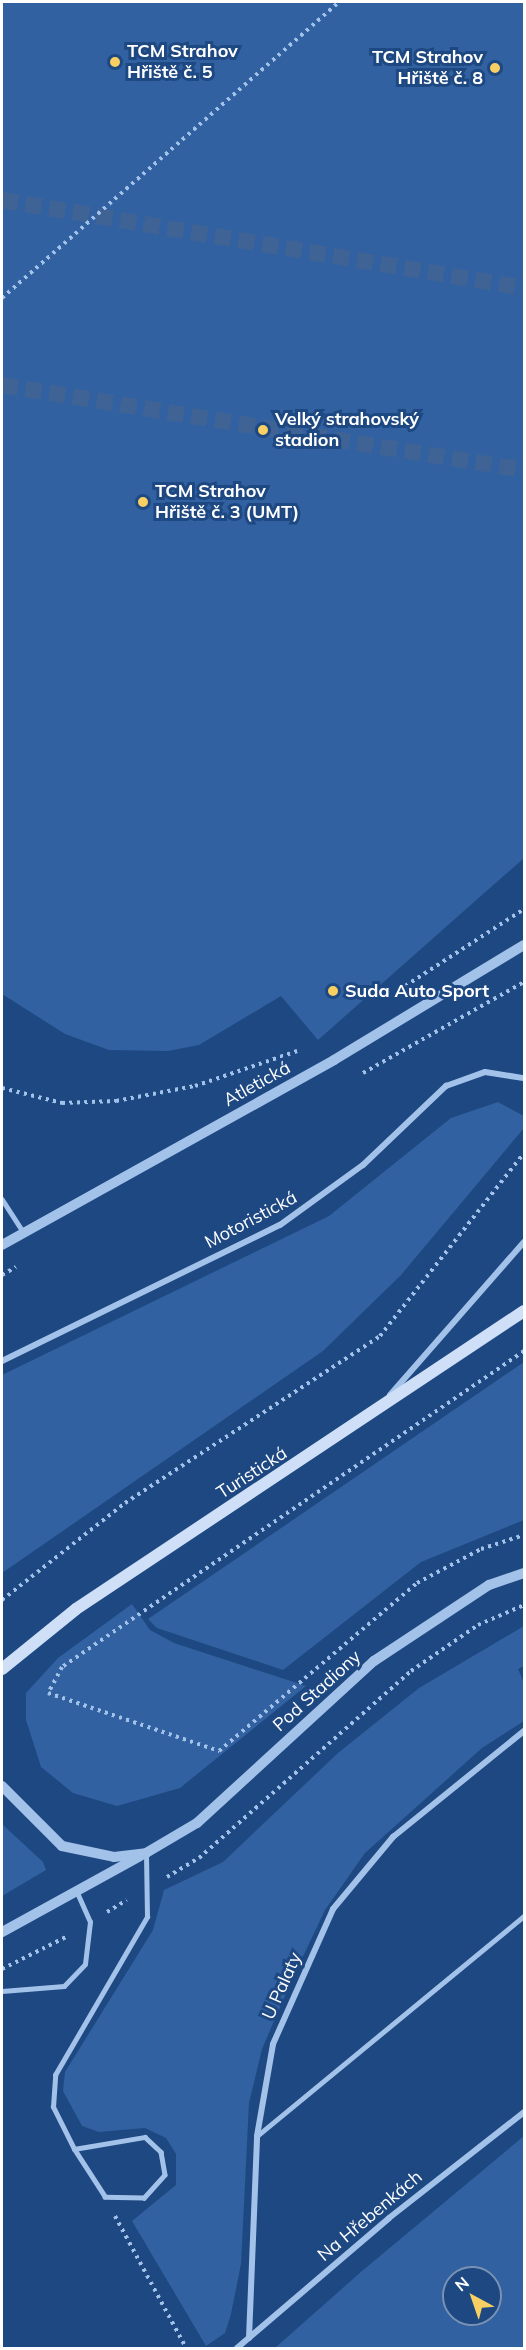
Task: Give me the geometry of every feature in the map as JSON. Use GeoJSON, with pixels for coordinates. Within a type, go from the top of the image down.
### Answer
{"type":"FeatureCollection","features":[{"type":"Feature","properties":{"kind":"main road","name":"Turistická"},"geometry":{"type":"LineString","coordinates":[[2,1669],[76,1609],[525,1311]]}},
{"type":"Feature","properties":{"kind":"street","name":"Atletická"},"geometry":{"type":"LineString","coordinates":[[2,1245],[334,1060],[525,945]]}},
{"type":"Feature","properties":{"kind":"street","name":"Motoristická"},"geometry":{"type":"LineString","coordinates":[[2,1361],[280,1225],[363,1165],[446,1086],[485,1072],[525,1078]]}},
{"type":"Feature","properties":{"kind":"street"},"geometry":{"type":"LineString","coordinates":[[373,1414],[525,1242]]}},
{"type":"Feature","properties":{"kind":"street","name":"Pod Stadiony"},"geometry":{"type":"LineString","coordinates":[[2,1932],[77,1893],[197,1823],[374,1661],[480,1591],[525,1573]]}},
{"type":"Feature","properties":{"kind":"street","name":"U Palaty"},"geometry":{"type":"LineString","coordinates":[[249,2338],[257,2136],[273,2043],[333,1909],[393,1838],[525,1731]]}},
{"type":"Feature","properties":{"kind":"street","name":"Pod Stadiony"},"geometry":{"type":"LineString","coordinates":[[2,1786],[62,1846],[114,1857],[146,1853]]}},
{"type":"Feature","properties":{"kind":"street","name":"Na Hřebenkách"},"geometry":{"type":"LineString","coordinates":[[237,2349],[388,2218],[525,2112]]}},
{"type":"Feature","properties":{"kind":"lane"},"geometry":{"type":"LineString","coordinates":[[2,1198],[24,1233]]}},
{"type":"Feature","properties":{"kind":"lane"},"geometry":{"type":"LineString","coordinates":[[74,2149],[145,2137],[161,2152],[165,2175],[144,2198],[105,2197],[74,2149],[53,2107],[55,2076],[147,1917],[146,1853]]}},
{"type":"Feature","properties":{"kind":"lane"},"geometry":{"type":"LineString","coordinates":[[2,1991],[64,1986],[85,1965],[90,1922],[77,1893]]}},
{"type":"Feature","properties":{"kind":"lane"},"geometry":{"type":"LineString","coordinates":[[257,2136],[525,1916]]}},
{"type":"Feature","properties":{"kind":"path"},"geometry":{"type":"LineString","coordinates":[[2,298],[339,2]]}},
{"type":"Feature","properties":{"kind":"path"},"geometry":{"type":"LineString","coordinates":[[388,997],[525,909]]}},
{"type":"Feature","properties":{"kind":"path"},"geometry":{"type":"LineString","coordinates":[[2,1088],[62,1103],[116,1101],[195,1086],[310,1046]]}},
{"type":"Feature","properties":{"kind":"path"},"geometry":{"type":"LineString","coordinates":[[2,1600],[125,1503],[380,1336],[525,1153]]}},
{"type":"Feature","properties":{"kind":"path"},"geometry":{"type":"LineString","coordinates":[[525,1351],[62,1667],[48,1693],[219,1751],[417,1583],[481,1549],[525,1535]]}},
{"type":"Feature","properties":{"kind":"path"},"geometry":{"type":"LineString","coordinates":[[2,1969],[90,1922],[199,1858],[411,1671],[478,1626],[525,1605]]}},
{"type":"Feature","properties":{"kind":"path"},"geometry":{"type":"LineString","coordinates":[[105,2197],[186,2349]]}},
{"type":"Feature","properties":{"kind":"shaded area","name":"Velký strahovský stadion"},"geometry":{"type":"Polygon","coordinates":[[[2,2],[524,2],[524,858],[318,1040],[281,996],[199,1045],[168,1051],[109,1050],[65,1034],[2,994],[2,2]]]}},
{"type":"Feature","properties":{"kind":"shaded area"},"geometry":{"type":"Polygon","coordinates":[[[498,1102],[524,1116],[524,1128],[401,1275],[323,1351],[2,1573],[2,1375],[329,1216],[451,1118],[498,1102]]]}},
{"type":"Feature","properties":{"kind":"shaded area"},"geometry":{"type":"Polygon","coordinates":[[[524,1362],[524,1520],[421,1562],[283,1670],[157,1628],[148,1619],[524,1362]]]}},
{"type":"Feature","properties":{"kind":"shaded area"},"geometry":{"type":"Polygon","coordinates":[[[132,1604],[150,1630],[174,1643],[306,1686],[180,1788],[117,1806],[73,1793],[41,1767],[26,1720],[26,1693],[58,1658],[132,1604]]]}},
{"type":"Feature","properties":{"kind":"shaded area"},"geometry":{"type":"Polygon","coordinates":[[[524,1626],[524,1666],[518,1669],[524,1683],[524,1721],[482,1748],[365,1853],[325,1910],[290,1984],[262,2049],[249,2103],[241,2264],[231,2314],[225,2333],[206,2346],[132,2221],[176,2185],[176,2154],[166,2138],[145,2128],[99,2132],[82,2126],[63,2091],[65,2072],[153,1930],[164,1890],[223,1862],[338,1753],[419,1688],[524,1626]]]}},
{"type":"Feature","properties":{"kind":"shaded area"},"geometry":{"type":"Polygon","coordinates":[[[2,1824],[43,1862],[46,1870],[2,1896],[2,1824]]]}},
{"type":"Feature","properties":{"kind":"shaded area"},"geometry":{"type":"Polygon","coordinates":[[[524,2136],[524,2348],[275,2348],[362,2271],[524,2136]]]}},
{"type":"Feature","properties":{"kind":"tunnel"},"geometry":{"type":"LineString","coordinates":[[2,200],[524,288]]}},
{"type":"Feature","properties":{"kind":"tunnel"},"geometry":{"type":"LineString","coordinates":[[2,385],[524,470]]}},
{"type":"Feature","properties":{"kind":"place","name":"TCM Strahov Hřiště č. 5"},"geometry":{"type":"Point","coordinates":[115,62]}},
{"type":"Feature","properties":{"kind":"place","name":"TCM Strahov Hřiště č. 8"},"geometry":{"type":"Point","coordinates":[495,68]}},
{"type":"Feature","properties":{"kind":"place","name":"Velký strahovský stadion"},"geometry":{"type":"Point","coordinates":[263,430]}},
{"type":"Feature","properties":{"kind":"place","name":"TCM Strahov Hřiště č. 3 (UMT)"},"geometry":{"type":"Point","coordinates":[143,502]}},
{"type":"Feature","properties":{"kind":"place","name":"Suda Auto Sport"},"geometry":{"type":"Point","coordinates":[333,991]}}]}
